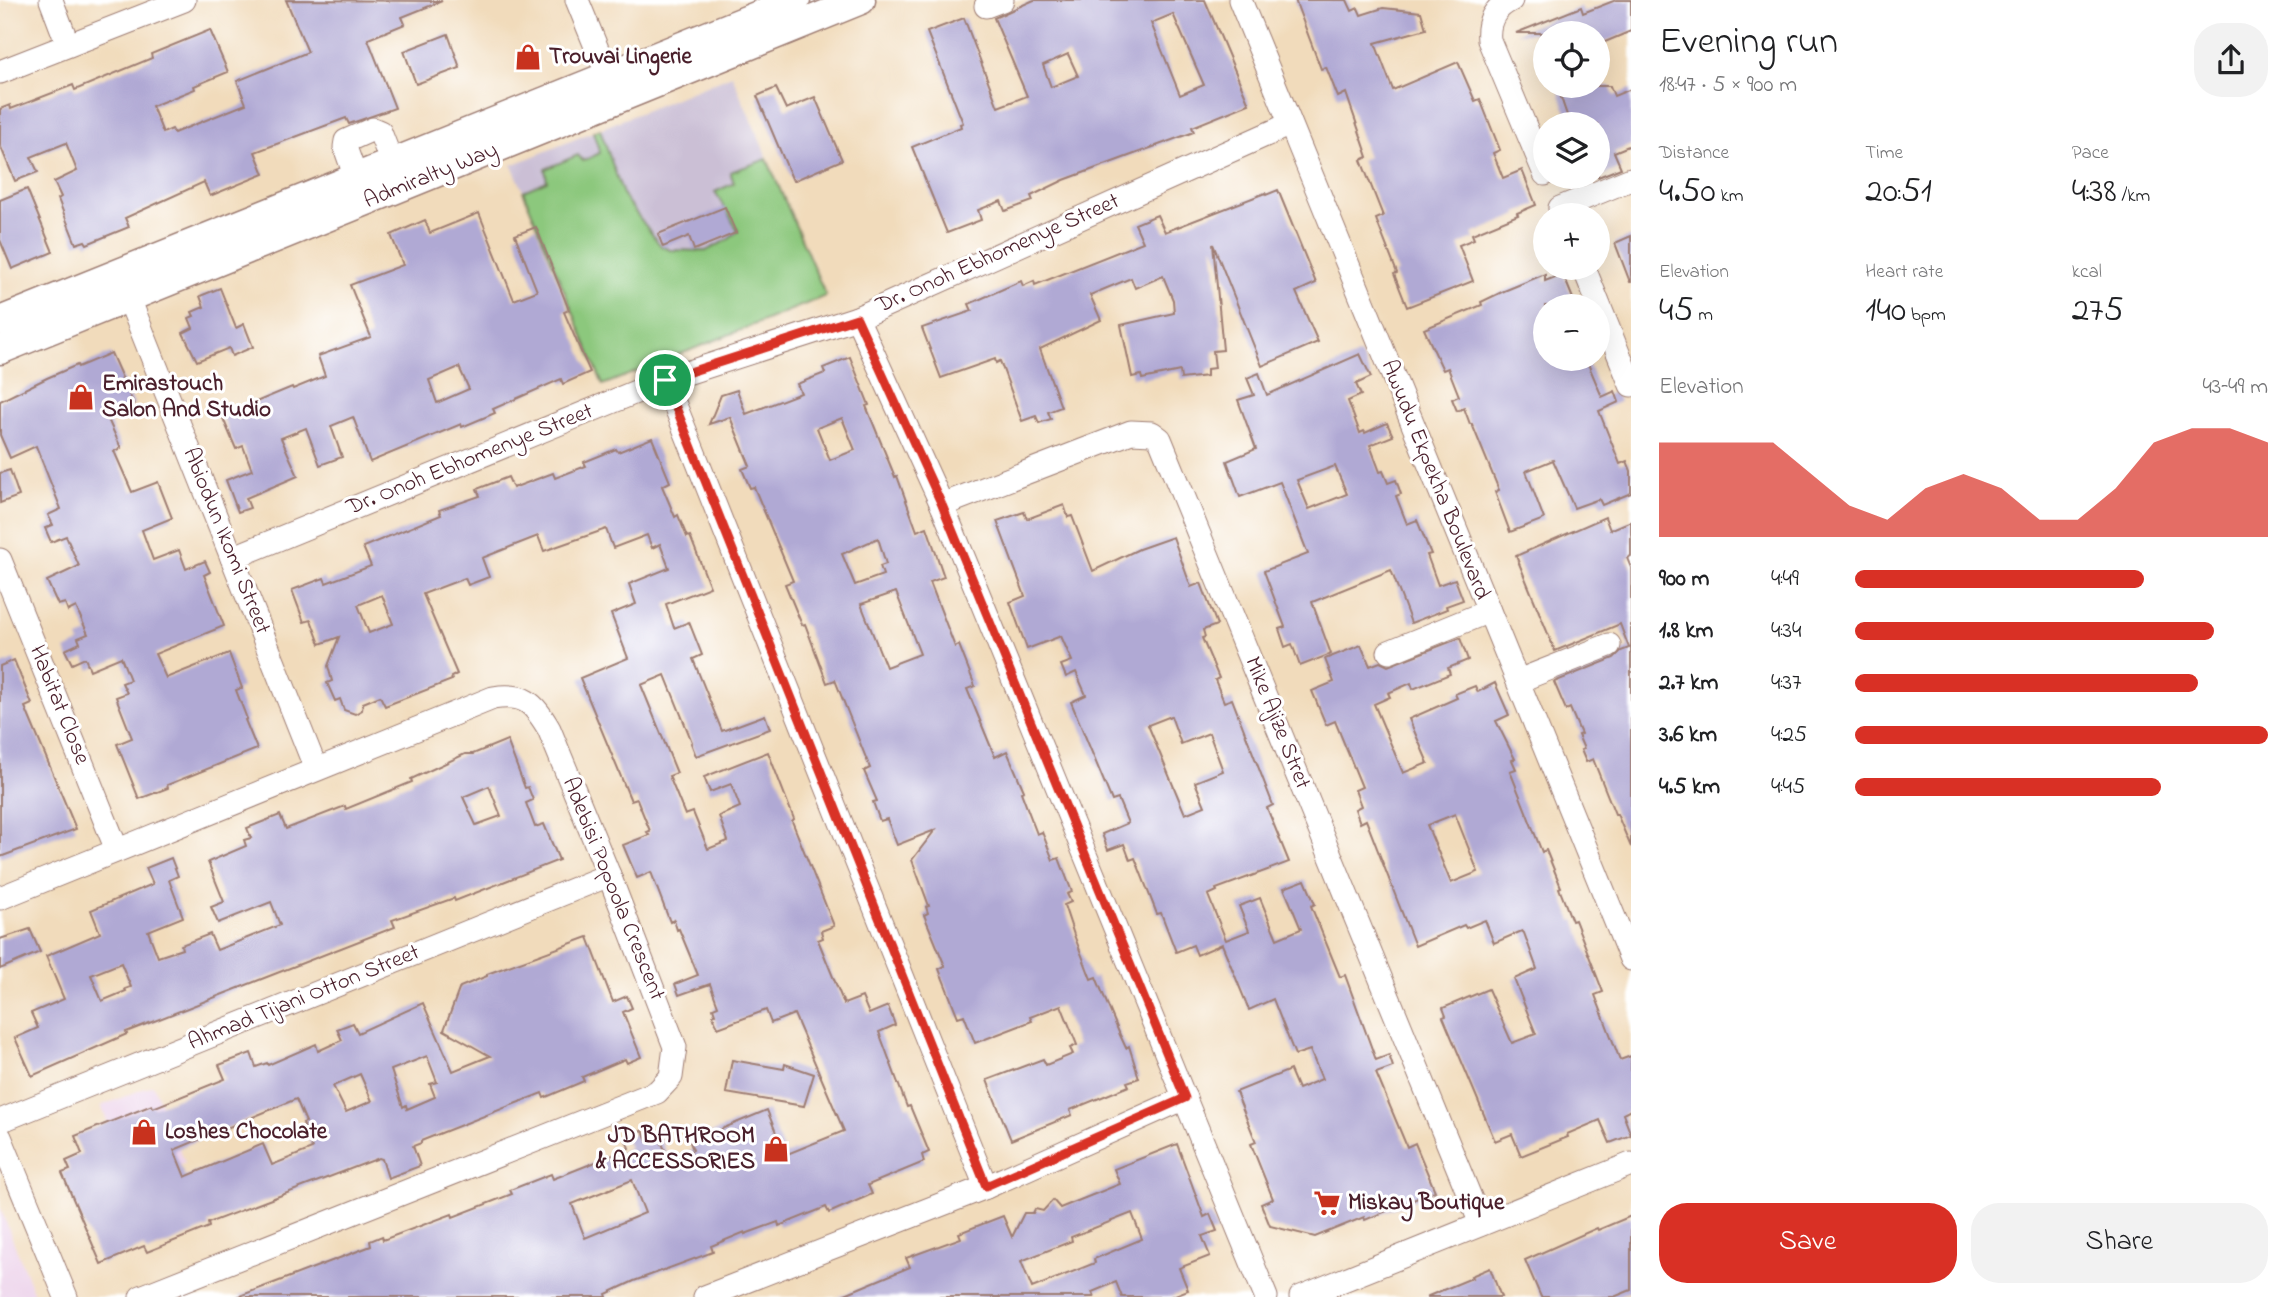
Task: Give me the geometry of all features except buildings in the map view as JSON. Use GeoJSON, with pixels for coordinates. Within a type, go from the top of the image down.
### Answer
{"type":"FeatureCollection","features":[{"type":"Feature","properties":{"kind":"main road","name":"Admiralty Way"},"geometry":{"type":"LineString","coordinates":[[124,286],[356,178],[796,0]]}},
{"type":"Feature","properties":{"kind":"main road","name":"Admiralty Way"},"geometry":{"type":"LineString","coordinates":[[9,332],[861,0]]}},
{"type":"Feature","properties":{"kind":"street"},"geometry":{"type":"LineString","coordinates":[[51,0],[68,45]]}},
{"type":"Feature","properties":{"kind":"street"},"geometry":{"type":"LineString","coordinates":[[0,72],[184,0]]}},
{"type":"Feature","properties":{"kind":"street"},"geometry":{"type":"LineString","coordinates":[[577,0],[608,76]]}},
{"type":"Feature","properties":{"kind":"street","name":"Awudu Ekpekha Boulevard"},"geometry":{"type":"LineString","coordinates":[[1240,0],[1518,681],[1622,909],[1631,959]]}},
{"type":"Feature","properties":{"kind":"street"},"geometry":{"type":"LineString","coordinates":[[1511,0],[1492,17],[1488,29],[1489,40],[1533,144]]}},
{"type":"Feature","properties":{"kind":"street","name":"Dr. Onoh Ebhomenye Street"},"geometry":{"type":"LineString","coordinates":[[232,558],[665,380],[857,318],[1290,124]]}},
{"type":"Feature","properties":{"kind":"street"},"geometry":{"type":"LineString","coordinates":[[356,178],[345,147],[346,141],[373,129],[380,132],[392,163]]}},
{"type":"Feature","properties":{"kind":"street"},"geometry":{"type":"LineString","coordinates":[[1580,203],[1631,179]]}},
{"type":"Feature","properties":{"kind":"street"},"geometry":{"type":"LineString","coordinates":[[1589,280],[1631,384]]}},
{"type":"Feature","properties":{"kind":"street","name":"Abiodun Ikomi Street"},"geometry":{"type":"LineString","coordinates":[[124,286],[316,769]]}},
{"type":"Feature","properties":{"kind":"street"},"geometry":{"type":"LineString","coordinates":[[857,318],[942,505],[1266,1297]]}},
{"type":"Feature","properties":{"kind":"street"},"geometry":{"type":"LineString","coordinates":[[665,380],[986,1186]]}},
{"type":"Feature","properties":{"kind":"street","name":"Mike Ajize Stret"},"geometry":{"type":"LineString","coordinates":[[942,505],[1131,432],[1152,433],[1160,439],[1481,1224]]}},
{"type":"Feature","properties":{"kind":"street","name":"Habitat Close"},"geometry":{"type":"LineString","coordinates":[[0,560],[117,850]]}},
{"type":"Feature","properties":{"kind":"street"},"geometry":{"type":"LineString","coordinates":[[1389,652],[1489,611]]}},
{"type":"Feature","properties":{"kind":"street"},"geometry":{"type":"LineString","coordinates":[[1518,681],[1609,645]]}},
{"type":"Feature","properties":{"kind":"street","name":"Adebisi Popoola Crescent"},"geometry":{"type":"LineString","coordinates":[[0,898],[493,698],[511,695],[529,701],[549,729],[675,1047],[671,1077],[657,1092],[141,1297]]}},
{"type":"Feature","properties":{"kind":"street","name":"Ahmad Tijani Otton Street"},"geometry":{"type":"LineString","coordinates":[[0,1121],[609,875]]}},
{"type":"Feature","properties":{"kind":"street"},"geometry":{"type":"LineString","coordinates":[[705,1297],[986,1186],[1185,1098]]}},
{"type":"Feature","properties":{"kind":"street"},"geometry":{"type":"LineString","coordinates":[[0,1137],[66,1297]]}},
{"type":"Feature","properties":{"kind":"street"},"geometry":{"type":"LineString","coordinates":[[1301,1297],[1631,1164]]}},
{"type":"Feature","properties":{"kind":"shaded area"},"geometry":{"type":"Polygon","coordinates":[[[732,75],[826,296],[561,278],[512,165],[732,75]]]}},
{"type":"Feature","properties":{"kind":"shaded area"},"geometry":{"type":"Polygon","coordinates":[[[153,1085],[185,1163],[132,1184],[101,1106],[153,1085]]]}},
{"type":"Feature","properties":{"kind":"shaded area"},"geometry":{"type":"Polygon","coordinates":[[[0,1207],[35,1297],[0,1297],[0,1207]]]}},
{"type":"Feature","properties":{"kind":"green space"},"geometry":{"type":"Polygon","coordinates":[[[600,129],[624,197],[661,246],[670,250],[706,251],[738,231],[715,192],[734,183],[730,172],[767,159],[826,296],[603,385],[523,191],[547,181],[545,169],[578,155],[583,161],[600,153],[593,132],[600,129]]]}},
{"type":"Feature","properties":{"kind":"place","name":"Trouvai Lingerie"},"geometry":{"type":"Point","coordinates":[528,57]}},
{"type":"Feature","properties":{"kind":"place","name":"Emirastouch Salon And Studio"},"geometry":{"type":"Point","coordinates":[81,397]}},
{"type":"Feature","properties":{"kind":"place","name":"Loshes Chocolate"},"geometry":{"type":"Point","coordinates":[144,1132]}},
{"type":"Feature","properties":{"kind":"place","name":"JD BATHROOM & ACCESSORIES"},"geometry":{"type":"Point","coordinates":[776,1149]}},
{"type":"Feature","properties":{"kind":"place","name":"Miskay Boutique"},"geometry":{"type":"Point","coordinates":[1327,1203]}},
{"type":"Feature","properties":{"kind":"route"},"geometry":{"type":"LineString","coordinates":[[857,318],[942,505],[1185,1098],[986,1186],[665,380],[857,318]]}}]}
